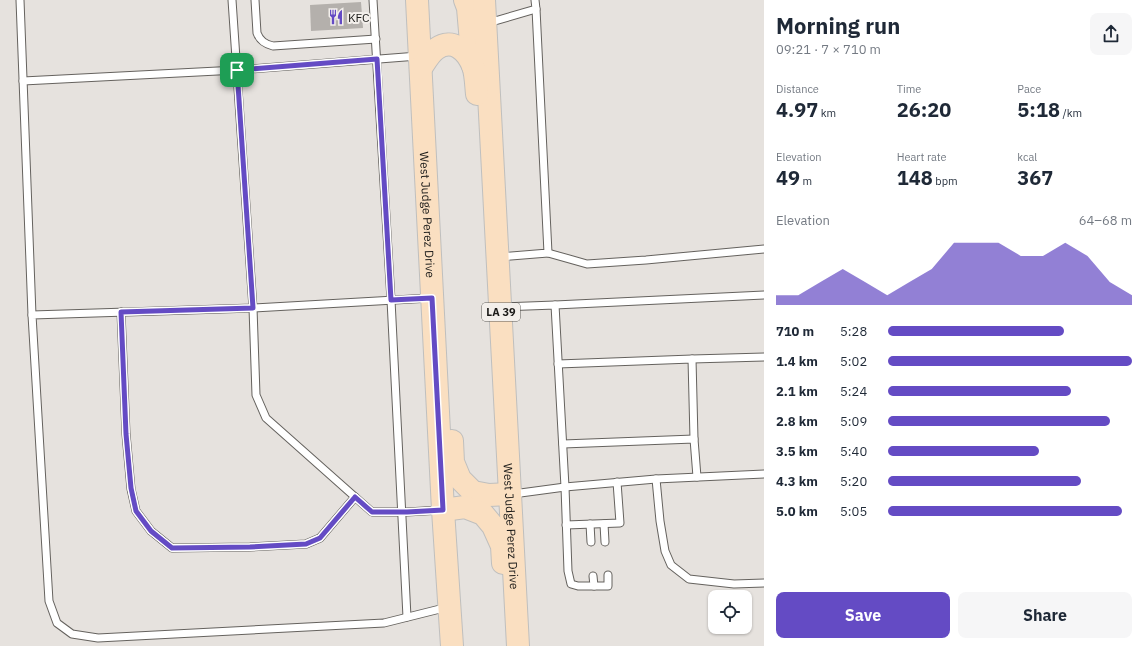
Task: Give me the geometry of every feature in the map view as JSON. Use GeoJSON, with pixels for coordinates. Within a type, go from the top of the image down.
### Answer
{"type":"FeatureCollection","features":[{"type":"Feature","properties":{"kind":"main road","name":"West Judge Perez Drive"},"geometry":{"type":"LineString","coordinates":[[417,0],[443,510],[452,638]]}},
{"type":"Feature","properties":{"kind":"main road"},"geometry":{"type":"LineString","coordinates":[[465,0],[468,8],[478,109],[491,138]]}},
{"type":"Feature","properties":{"kind":"main road","name":"West Judge Perez Drive"},"geometry":{"type":"LineString","coordinates":[[484,0],[517,636]]}},
{"type":"Feature","properties":{"kind":"main road"},"geometry":{"type":"LineString","coordinates":[[420,62],[435,49],[450,44],[460,48],[466,53],[474,67]]}},
{"type":"Feature","properties":{"kind":"main road"},"geometry":{"type":"LineString","coordinates":[[435,346],[450,392],[453,462],[460,479],[473,492],[489,495],[510,494]]}},
{"type":"Feature","properties":{"kind":"main road"},"geometry":{"type":"LineString","coordinates":[[443,510],[465,507],[483,514],[494,526],[502,546],[505,603],[517,636]]}},
{"type":"Feature","properties":{"kind":"lane"},"geometry":{"type":"LineString","coordinates":[[20,0],[32,315],[49,602],[57,623],[72,634],[98,638],[384,623],[450,606]]}},
{"type":"Feature","properties":{"kind":"lane"},"geometry":{"type":"LineString","coordinates":[[232,0],[253,308],[256,395],[266,418],[372,512],[443,510]]}},
{"type":"Feature","properties":{"kind":"lane"},"geometry":{"type":"LineString","coordinates":[[255,0],[259,38],[266,44],[273,46],[376,39]]}},
{"type":"Feature","properties":{"kind":"lane"},"geometry":{"type":"LineString","coordinates":[[373,0],[391,300],[407,617]]}},
{"type":"Feature","properties":{"kind":"lane"},"geometry":{"type":"LineString","coordinates":[[535,0],[548,253]]}},
{"type":"Feature","properties":{"kind":"lane"},"geometry":{"type":"LineString","coordinates":[[485,24],[536,9]]}},
{"type":"Feature","properties":{"kind":"lane"},"geometry":{"type":"LineString","coordinates":[[23,81],[237,70],[377,59],[420,62]]}},
{"type":"Feature","properties":{"kind":"lane"},"geometry":{"type":"LineString","coordinates":[[498,257],[548,253],[588,264],[764,249]]}},
{"type":"Feature","properties":{"kind":"lane"},"geometry":{"type":"LineString","coordinates":[[500,307],[764,295]]}},
{"type":"Feature","properties":{"kind":"lane"},"geometry":{"type":"LineString","coordinates":[[32,315],[253,308],[432,298]]}},
{"type":"Feature","properties":{"kind":"lane"},"geometry":{"type":"LineString","coordinates":[[555,305],[563,444],[568,571],[571,584],[578,586],[608,586],[608,575]]}},
{"type":"Feature","properties":{"kind":"lane"},"geometry":{"type":"LineString","coordinates":[[121,312],[126,434],[131,488],[136,511],[151,531],[172,548],[250,547],[306,544],[320,538],[355,497]]}},
{"type":"Feature","properties":{"kind":"lane"},"geometry":{"type":"LineString","coordinates":[[558,364],[764,357]]}},
{"type":"Feature","properties":{"kind":"lane"},"geometry":{"type":"LineString","coordinates":[[692,359],[694,439],[697,477]]}},
{"type":"Feature","properties":{"kind":"lane"},"geometry":{"type":"LineString","coordinates":[[563,444],[694,439]]}},
{"type":"Feature","properties":{"kind":"lane"},"geometry":{"type":"LineString","coordinates":[[510,494],[617,482],[764,474]]}},
{"type":"Feature","properties":{"kind":"lane"},"geometry":{"type":"LineString","coordinates":[[656,479],[660,521],[665,551],[671,565],[688,579],[734,584],[764,583]]}},
{"type":"Feature","properties":{"kind":"lane"},"geometry":{"type":"LineString","coordinates":[[566,526],[620,523],[617,482]]}},
{"type":"Feature","properties":{"kind":"lane"},"geometry":{"type":"LineString","coordinates":[[590,524],[591,542]]}},
{"type":"Feature","properties":{"kind":"lane"},"geometry":{"type":"LineString","coordinates":[[604,524],[605,542]]}},
{"type":"Feature","properties":{"kind":"lane"},"geometry":{"type":"LineString","coordinates":[[594,576],[594,586]]}},
{"type":"Feature","properties":{"kind":"building","name":"KFC"},"geometry":{"type":"Polygon","coordinates":[[[361,2],[363,28],[311,31],[310,5],[361,2]]]}},
{"type":"Feature","properties":{"kind":"place","name":"KFC"},"geometry":{"type":"Point","coordinates":[336,17]}},
{"type":"Feature","properties":{"kind":"route"},"geometry":{"type":"LineString","coordinates":[[377,59],[391,300],[432,298],[443,510],[372,512],[355,497],[320,538],[306,544],[250,547],[172,548],[151,531],[136,511],[131,488],[126,434],[121,312],[253,308],[237,70],[377,59]]}}]}
